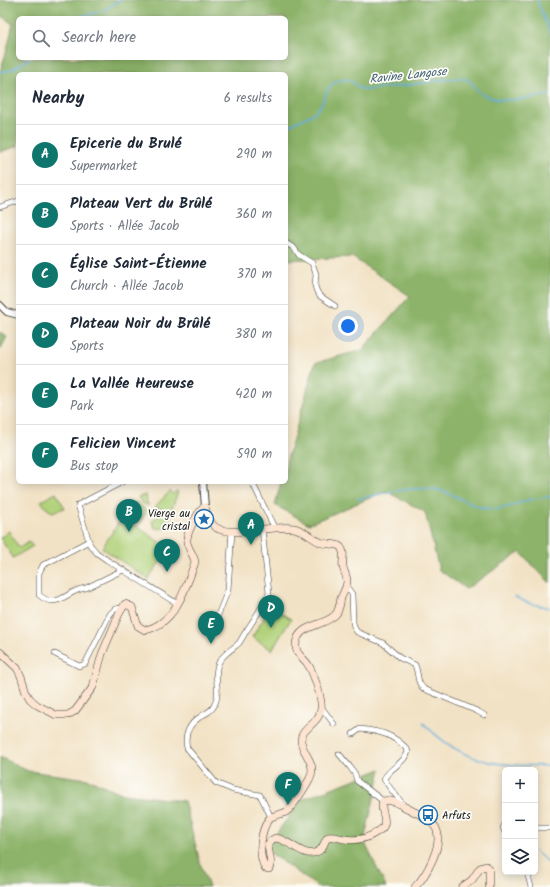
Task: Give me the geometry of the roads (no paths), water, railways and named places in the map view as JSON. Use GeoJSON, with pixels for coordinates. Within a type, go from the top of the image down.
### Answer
{"type":"FeatureCollection","features":[{"type":"Feature","properties":{"kind":"main road"},"geometry":{"type":"LineString","coordinates":[[0,652],[17,668],[30,699],[56,715],[68,715],[75,711],[93,687],[102,654],[125,604],[132,607],[138,626],[145,630],[160,625],[178,604],[196,562],[187,543],[188,534],[203,508],[205,508],[214,526],[224,531],[284,526],[300,529],[318,542],[335,544],[341,548],[343,553],[342,566],[347,581],[339,609],[335,615],[321,624],[302,631],[298,636],[296,650],[310,669],[322,708],[315,722],[305,731],[302,736],[302,744],[311,762],[312,772],[308,781],[291,807],[287,811],[271,817],[262,835],[261,848],[264,866],[268,869],[270,868],[271,864],[268,853],[268,844],[276,838],[302,851],[312,853],[321,849],[328,837],[360,840],[373,835],[382,829],[384,825],[385,821],[381,805],[383,801],[387,800],[396,802],[429,820],[436,828],[438,842],[434,855],[425,874],[415,887]]}},
{"type":"Feature","properties":{"kind":"main road"},"geometry":{"type":"LineString","coordinates":[[462,887],[472,880],[480,868],[486,866],[489,868],[489,887]]}},
{"type":"Feature","properties":{"kind":"street"},"geometry":{"type":"LineString","coordinates":[[0,208],[16,202]]}},
{"type":"Feature","properties":{"kind":"street"},"geometry":{"type":"LineString","coordinates":[[288,244],[312,263],[316,274],[317,292],[320,296],[335,306]]}},
{"type":"Feature","properties":{"kind":"street"},"geometry":{"type":"LineString","coordinates":[[0,305],[7,312],[16,314]]}},
{"type":"Feature","properties":{"kind":"street"},"geometry":{"type":"LineString","coordinates":[[118,484],[78,505],[89,541],[97,553],[178,604]]}},
{"type":"Feature","properties":{"kind":"street"},"geometry":{"type":"LineString","coordinates":[[203,484],[205,508]]}},
{"type":"Feature","properties":{"kind":"street"},"geometry":{"type":"LineString","coordinates":[[253,484],[274,527]]}},
{"type":"Feature","properties":{"kind":"street"},"geometry":{"type":"LineString","coordinates":[[262,529],[269,593],[241,641],[221,659],[217,668],[218,690],[215,703],[211,711],[200,716],[194,722],[187,731],[185,741],[187,748],[213,780],[232,790],[260,795],[271,817]]}},
{"type":"Feature","properties":{"kind":"street"},"geometry":{"type":"LineString","coordinates":[[218,615],[228,590],[232,531]]}},
{"type":"Feature","properties":{"kind":"street"},"geometry":{"type":"LineString","coordinates":[[89,541],[43,565],[39,573],[39,595],[46,601],[55,602],[80,588],[86,588],[123,570]]}},
{"type":"Feature","properties":{"kind":"street"},"geometry":{"type":"LineString","coordinates":[[346,586],[352,594],[353,622],[357,632],[383,643],[400,658],[415,665],[419,685],[424,689],[477,711],[484,716]]}},
{"type":"Feature","properties":{"kind":"street"},"geometry":{"type":"LineString","coordinates":[[55,654],[79,666],[85,664],[110,614],[115,609],[122,608]]}},
{"type":"Feature","properties":{"kind":"street"},"geometry":{"type":"LineString","coordinates":[[322,708],[334,724]]}},
{"type":"Feature","properties":{"kind":"street"},"geometry":{"type":"LineString","coordinates":[[353,734],[360,729],[378,731],[388,734],[407,749],[408,752],[404,760],[388,772],[384,779],[399,800],[410,810]]}},
{"type":"Feature","properties":{"kind":"street"},"geometry":{"type":"LineString","coordinates":[[339,754],[350,767],[357,781],[383,801]]}},
{"type":"Feature","properties":{"kind":"street"},"geometry":{"type":"LineString","coordinates":[[538,828],[550,828]]}},
{"type":"Feature","properties":{"kind":"street"},"geometry":{"type":"LineString","coordinates":[[528,875],[531,887]]}},
{"type":"Feature","properties":{"kind":"waterway"},"geometry":{"type":"LineString","coordinates":[[82,16],[103,11],[120,0]]}},
{"type":"Feature","properties":{"kind":"waterway"},"geometry":{"type":"LineString","coordinates":[[537,0],[550,33]]}},
{"type":"Feature","properties":{"kind":"waterway"},"geometry":{"type":"LineString","coordinates":[[0,72],[11,70],[27,60]]}},
{"type":"Feature","properties":{"kind":"waterway","name":"Ravine Langose"},"geometry":{"type":"LineString","coordinates":[[288,128],[316,112],[328,89],[334,83],[344,80],[351,81],[361,89],[365,90],[463,78],[469,81],[482,94],[499,100],[516,100],[550,95]]}},
{"type":"Feature","properties":{"kind":"waterway"},"geometry":{"type":"LineString","coordinates":[[358,499],[400,490],[433,489],[448,493],[484,508],[501,509],[532,499],[550,497]]}},
{"type":"Feature","properties":{"kind":"waterway"},"geometry":{"type":"LineString","coordinates":[[515,597],[528,603],[550,608]]}},
{"type":"Feature","properties":{"kind":"waterway"},"geometry":{"type":"LineString","coordinates":[[423,723],[433,733],[454,748],[477,759],[502,764],[550,766]]}},
{"type":"Feature","properties":{"kind":"waterway"},"geometry":{"type":"LineString","coordinates":[[538,854],[550,864]]}},
{"type":"Feature","properties":{"kind":"place","name":"Vierge au cristal"},"geometry":{"type":"Point","coordinates":[204,519]}},
{"type":"Feature","properties":{"kind":"place","name":"Plateau Vert du Brûlé"},"geometry":{"type":"Point","coordinates":[129,532]}},
{"type":"Feature","properties":{"kind":"place","name":"Epicerie du Brulé"},"geometry":{"type":"Point","coordinates":[251,545]}},
{"type":"Feature","properties":{"kind":"place","name":"Église Saint-Étienne"},"geometry":{"type":"Point","coordinates":[167,572]}},
{"type":"Feature","properties":{"kind":"place","name":"Plateau Noir du Brûlé"},"geometry":{"type":"Point","coordinates":[271,628]}},
{"type":"Feature","properties":{"kind":"place","name":"La Vallée Heureuse"},"geometry":{"type":"Point","coordinates":[211,644]}},
{"type":"Feature","properties":{"kind":"place","name":"Felicien Vincent"},"geometry":{"type":"Point","coordinates":[288,805]}},
{"type":"Feature","properties":{"kind":"place","name":"Arfuts"},"geometry":{"type":"Point","coordinates":[428,815]}}]}
